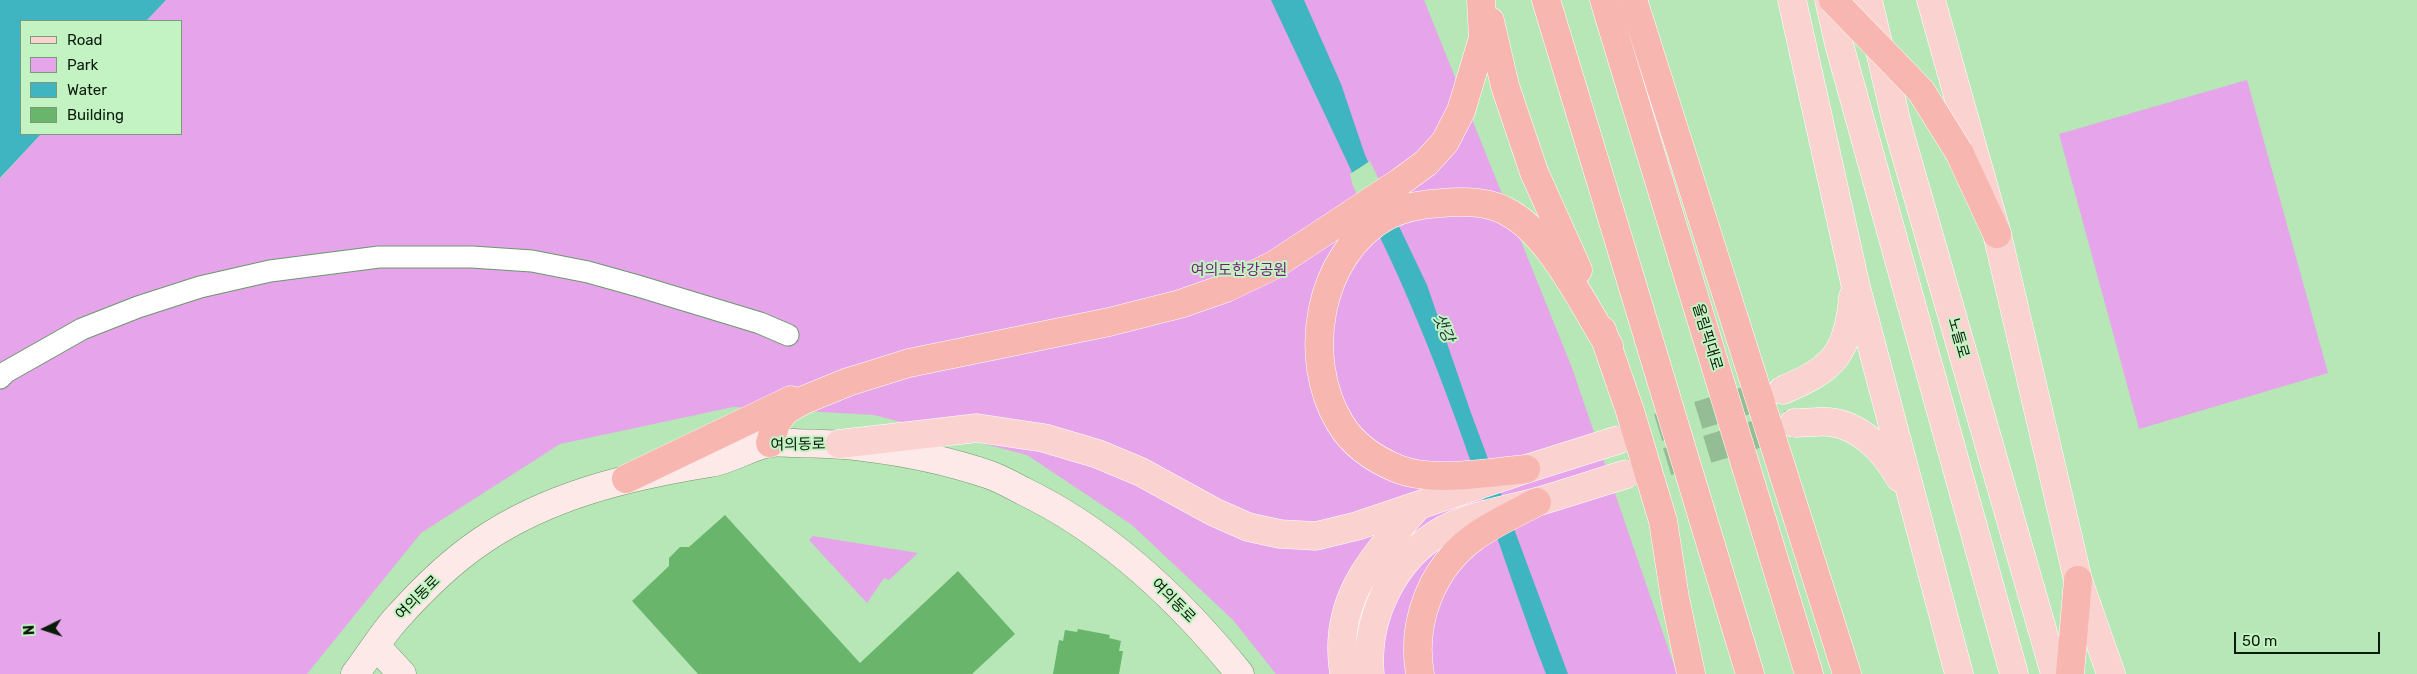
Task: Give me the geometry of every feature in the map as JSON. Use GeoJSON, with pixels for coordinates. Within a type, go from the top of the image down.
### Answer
{"type":"FeatureCollection","features":[{"type":"Feature","properties":{"kind":"highway"},"geometry":{"type":"LineString","coordinates":[[626,479],[828,382],[909,363],[1109,322],[1180,304],[1226,288],[1274,265],[1327,232],[1400,182],[1426,163],[1445,142],[1462,111],[1483,38],[1481,0]]}},
{"type":"Feature","properties":{"kind":"highway"},"geometry":{"type":"LineString","coordinates":[[1485,0],[1505,86],[1534,172],[1609,346],[1663,521],[1675,598],[1691,674]]}},
{"type":"Feature","properties":{"kind":"highway"},"geometry":{"type":"LineString","coordinates":[[1546,0],[1750,674]]}},
{"type":"Feature","properties":{"kind":"highway","name":"올림픽대로"},"geometry":{"type":"LineString","coordinates":[[1604,0],[1809,674]]}},
{"type":"Feature","properties":{"kind":"highway"},"geometry":{"type":"LineString","coordinates":[[1634,0],[1847,674]]}},
{"type":"Feature","properties":{"kind":"highway"},"geometry":{"type":"LineString","coordinates":[[1833,0],[1921,91],[1959,152],[1997,234]]}},
{"type":"Feature","properties":{"kind":"highway"},"geometry":{"type":"LineString","coordinates":[[1526,469],[1428,475],[1399,469],[1362,449],[1340,424],[1325,390],[1318,357],[1320,324],[1328,292],[1343,258],[1361,236],[1386,216],[1416,205],[1482,203],[1510,213],[1533,230],[1550,252],[1609,346]]}},
{"type":"Feature","properties":{"kind":"highway"},"geometry":{"type":"LineString","coordinates":[[770,443],[776,423],[786,410],[804,400],[848,382],[909,363]]}},
{"type":"Feature","properties":{"kind":"highway"},"geometry":{"type":"LineString","coordinates":[[1420,674],[1418,631],[1424,605],[1438,577],[1453,555],[1474,537],[1537,502]]}},
{"type":"Feature","properties":{"kind":"highway"},"geometry":{"type":"LineString","coordinates":[[2066,668],[2078,580]]}},
{"type":"Feature","properties":{"kind":"highway"},"geometry":{"type":"LineString","coordinates":[[1675,598],[1678,674]]}},
{"type":"Feature","properties":{"kind":"main road"},"geometry":{"type":"LineString","coordinates":[[1792,0],[1855,283],[1959,674]]}},
{"type":"Feature","properties":{"kind":"main road"},"geometry":{"type":"LineString","coordinates":[[1829,0],[1839,44],[2014,674]]}},
{"type":"Feature","properties":{"kind":"main road","name":"노들로"},"geometry":{"type":"LineString","coordinates":[[1868,0],[1896,124],[2066,668]]}},
{"type":"Feature","properties":{"kind":"main road"},"geometry":{"type":"LineString","coordinates":[[1931,0],[1997,234],[2078,580],[2112,674]]}},
{"type":"Feature","properties":{"kind":"main road"},"geometry":{"type":"LineString","coordinates":[[1783,390],[1826,368],[1840,351],[1850,330],[1855,283]]}},
{"type":"Feature","properties":{"kind":"main road"},"geometry":{"type":"LineString","coordinates":[[1794,423],[1830,422],[1854,429],[1885,454],[1911,497]]}},
{"type":"Feature","properties":{"kind":"main road"},"geometry":{"type":"LineString","coordinates":[[839,444],[977,428],[1044,438],[1098,454],[1141,472],[1214,512],[1248,527],[1280,534],[1316,536],[1357,526],[1427,504],[1526,469],[1618,440]]}},
{"type":"Feature","properties":{"kind":"main road","name":"여의동로"},"geometry":{"type":"LineString","coordinates":[[355,674],[395,620],[447,568],[479,542],[542,508],[593,488],[626,479],[714,462],[770,443],[839,444],[886,449],[992,476],[1050,504],[1102,538],[1158,584],[1240,674]]}},
{"type":"Feature","properties":{"kind":"main road"},"geometry":{"type":"LineString","coordinates":[[1370,674],[1371,633],[1380,605],[1391,580],[1407,559],[1422,545],[1445,529],[1475,518],[1537,502],[1627,474]]}},
{"type":"Feature","properties":{"kind":"main road"},"geometry":{"type":"LineString","coordinates":[[1344,674],[1342,632],[1347,605],[1367,566],[1427,504]]}},
{"type":"Feature","properties":{"kind":"main road"},"geometry":{"type":"LineString","coordinates":[[1378,674],[1376,656],[1380,605]]}},
{"type":"Feature","properties":{"kind":"main road"},"geometry":{"type":"LineString","coordinates":[[376,646],[402,674]]}},
{"type":"Feature","properties":{"kind":"street"},"geometry":{"type":"LineString","coordinates":[[0,378],[6,372],[82,329],[200,286],[270,271],[379,257],[472,257],[532,261],[588,272],[638,286],[760,323],[788,335]]}},
{"type":"Feature","properties":{"kind":"green space","name":"여의도한강공원"},"geometry":{"type":"Polygon","coordinates":[[[166,0],[1424,0],[1572,368],[1677,674],[1276,674],[1233,620],[1132,525],[1027,455],[874,415],[733,407],[560,444],[421,533],[307,674],[0,674],[0,179],[40,135],[182,135],[182,20],[147,20],[166,0]]]}},
{"type":"Feature","properties":{"kind":"green space"},"geometry":{"type":"Polygon","coordinates":[[[2247,80],[2328,373],[2139,429],[2059,134],[2247,80]]]}},
{"type":"Feature","properties":{"kind":"green space"},"geometry":{"type":"Polygon","coordinates":[[[813,536],[918,553],[889,580],[884,578],[867,603],[809,540],[813,536]]]}},
{"type":"Feature","properties":{"kind":"water"},"geometry":{"type":"Polygon","coordinates":[[[0,0],[166,0],[147,20],[20,20],[20,135],[40,135],[0,178],[0,0]]]}},
{"type":"Feature","properties":{"kind":"water"},"geometry":{"type":"Polygon","coordinates":[[[1271,0],[1304,0],[1341,84],[1365,155],[1427,285],[1471,413],[1568,674],[1546,674],[1428,347],[1396,272],[1355,185],[1351,170],[1271,0]]]}},
{"type":"Feature","properties":{"kind":"pier"},"geometry":{"type":"Polygon","coordinates":[[[1370,161],[1400,223],[1377,238],[1353,186],[1350,174],[1370,161]]]}},
{"type":"Feature","properties":{"kind":"building"},"geometry":{"type":"Polygon","coordinates":[[[725,515],[860,663],[958,571],[1015,634],[972,674],[698,674],[632,601],[669,566],[669,558],[680,547],[689,547],[725,515]]]}},
{"type":"Feature","properties":{"kind":"building"},"geometry":{"type":"Polygon","coordinates":[[[1078,629],[1110,635],[1109,638],[1121,641],[1119,651],[1123,651],[1119,674],[1053,674],[1059,640],[1063,641],[1065,630],[1077,632],[1078,629]]]}},
{"type":"Feature","properties":{"kind":"tunnel"},"geometry":{"type":"LineString","coordinates":[[1618,440],[1781,390]]}},
{"type":"Feature","properties":{"kind":"tunnel"},"geometry":{"type":"LineString","coordinates":[[1627,474],[1793,423]]}},
{"type":"Feature","properties":{"kind":"water label","name":"샛강"},"geometry":{"type":"Point","coordinates":[1443,328]}}]}
